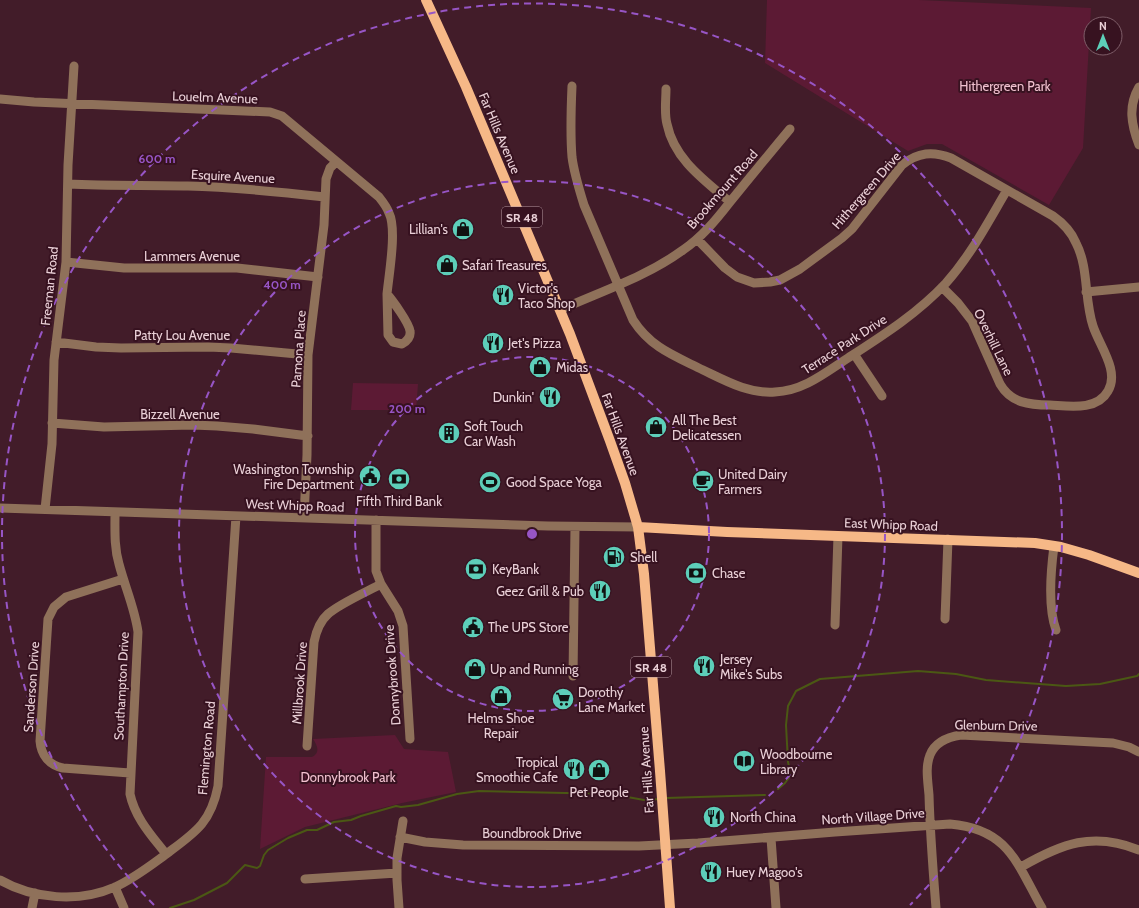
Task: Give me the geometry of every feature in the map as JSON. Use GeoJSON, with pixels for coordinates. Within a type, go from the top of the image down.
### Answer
{"type":"FeatureCollection","features":[{"type":"Feature","properties":{"kind":"main road","name":"Far Hills Avenue"},"geometry":{"type":"LineString","coordinates":[[426,0],[466,87],[560,310],[613,448],[638,528],[644,574],[670,908]]}},
{"type":"Feature","properties":{"kind":"main road","name":"East Whipp Road"},"geometry":{"type":"LineString","coordinates":[[638,528],[1023,542],[1054,546],[1089,554],[1139,573]]}},
{"type":"Feature","properties":{"kind":"street","name":"Freeman Road"},"geometry":{"type":"LineString","coordinates":[[45,509],[50,465],[53,375],[66,262],[74,66]]}},
{"type":"Feature","properties":{"kind":"street","name":"Terrace Park Drive"},"geometry":{"type":"LineString","coordinates":[[572,86],[570,132],[574,171],[584,205],[633,320],[645,336],[654,345],[662,350],[750,390],[774,392],[804,386],[854,354],[913,313],[942,287],[975,244],[1007,190]]}},
{"type":"Feature","properties":{"kind":"street"},"geometry":{"type":"LineString","coordinates":[[1139,87],[1133,99],[1131,112],[1133,127],[1139,144]]}},
{"type":"Feature","properties":{"kind":"street"},"geometry":{"type":"LineString","coordinates":[[666,89],[666,122],[676,148],[690,167],[730,202]]}},
{"type":"Feature","properties":{"kind":"street","name":"Louelm Avenue"},"geometry":{"type":"LineString","coordinates":[[0,99],[34,102],[275,113],[285,117],[336,162],[379,197],[390,213],[393,230],[387,294]]}},
{"type":"Feature","properties":{"kind":"street","name":"Brookmount Road"},"geometry":{"type":"LineString","coordinates":[[560,310],[654,268],[697,239],[718,217],[790,129]]}},
{"type":"Feature","properties":{"kind":"street","name":"Hithergreen Drive"},"geometry":{"type":"LineString","coordinates":[[697,239],[725,268],[737,277],[754,283],[780,280],[790,275],[842,238],[852,229],[902,165],[915,156],[927,153],[944,155],[1053,216],[1066,227],[1076,243],[1082,257],[1086,292]]}},
{"type":"Feature","properties":{"kind":"street","name":"Pamona Place"},"geometry":{"type":"LineString","coordinates":[[304,517],[308,436],[308,356],[324,224],[326,179],[330,168],[336,162]]}},
{"type":"Feature","properties":{"kind":"street","name":"Esquire Avenue"},"geometry":{"type":"LineString","coordinates":[[68,184],[115,186],[188,186],[325,197]]}},
{"type":"Feature","properties":{"kind":"street","name":"Lammers Avenue"},"geometry":{"type":"LineString","coordinates":[[66,262],[124,268],[237,268],[318,277]]}},
{"type":"Feature","properties":{"kind":"street","name":"Overhill Lane"},"geometry":{"type":"LineString","coordinates":[[942,287],[972,321],[1000,384],[1006,392],[1023,403],[1052,406],[1082,406],[1097,403],[1104,397],[1110,387],[1111,370],[1093,328],[1086,292]]}},
{"type":"Feature","properties":{"kind":"street"},"geometry":{"type":"LineString","coordinates":[[1086,292],[1139,287]]}},
{"type":"Feature","properties":{"kind":"street"},"geometry":{"type":"LineString","coordinates":[[387,294],[410,329],[408,340],[402,344],[393,342],[388,336],[387,294]]}},
{"type":"Feature","properties":{"kind":"street","name":"Patty Lou Avenue"},"geometry":{"type":"LineString","coordinates":[[56,342],[96,347],[121,348],[231,348],[308,356]]}},
{"type":"Feature","properties":{"kind":"street"},"geometry":{"type":"LineString","coordinates":[[854,354],[882,396]]}},
{"type":"Feature","properties":{"kind":"street","name":"Bizzell Avenue"},"geometry":{"type":"LineString","coordinates":[[52,423],[104,427],[193,425],[217,426],[308,436]]}},
{"type":"Feature","properties":{"kind":"street","name":"West Whipp Road"},"geometry":{"type":"LineString","coordinates":[[0,508],[638,528]]}},
{"type":"Feature","properties":{"kind":"street","name":"Southampton Drive"},"geometry":{"type":"LineString","coordinates":[[115,512],[114,538],[116,551],[123,579],[134,610],[138,632],[130,794],[134,810],[166,854]]}},
{"type":"Feature","properties":{"kind":"street","name":"Flemington Road"},"geometry":{"type":"LineString","coordinates":[[0,880],[16,888],[48,895],[72,896],[90,894],[115,887],[139,874],[166,854],[199,828],[209,814],[218,786],[236,516]]}},
{"type":"Feature","properties":{"kind":"street","name":"Donnybrook Drive"},"geometry":{"type":"LineString","coordinates":[[376,520],[376,571],[380,584],[395,604],[400,614],[403,626],[410,739]]}},
{"type":"Feature","properties":{"kind":"street"},"geometry":{"type":"LineString","coordinates":[[573,676],[575,527]]}},
{"type":"Feature","properties":{"kind":"street"},"geometry":{"type":"LineString","coordinates":[[835,625],[838,536]]}},
{"type":"Feature","properties":{"kind":"street"},"geometry":{"type":"LineString","coordinates":[[945,619],[948,539]]}},
{"type":"Feature","properties":{"kind":"street"},"geometry":{"type":"LineString","coordinates":[[1054,546],[1052,564],[1052,616],[1056,630]]}},
{"type":"Feature","properties":{"kind":"street","name":"Sanderson Drive"},"geometry":{"type":"LineString","coordinates":[[123,579],[66,597],[56,604],[51,612],[48,619],[40,741],[46,758],[56,766],[63,768],[130,773]]}},
{"type":"Feature","properties":{"kind":"street","name":"Millbrook Drive"},"geometry":{"type":"LineString","coordinates":[[307,746],[314,642],[318,628],[332,611],[380,584]]}},
{"type":"Feature","properties":{"kind":"street","name":"Glenburn Drive"},"geometry":{"type":"LineString","coordinates":[[936,908],[930,825],[928,761],[937,745],[942,741],[953,736],[961,735],[1113,743],[1129,747],[1139,752]]}},
{"type":"Feature","properties":{"kind":"street"},"geometry":{"type":"LineString","coordinates":[[399,908],[397,873],[403,821]]}},
{"type":"Feature","properties":{"kind":"street","name":"North Village Drive"},"geometry":{"type":"LineString","coordinates":[[665,844],[771,838],[930,825],[960,825],[974,828],[987,834],[1007,848],[1021,867],[1042,908]]}},
{"type":"Feature","properties":{"kind":"street","name":"Boundbrook Drive"},"geometry":{"type":"LineString","coordinates":[[400,837],[426,842],[463,845],[639,846],[665,844]]}},
{"type":"Feature","properties":{"kind":"street"},"geometry":{"type":"LineString","coordinates":[[771,838],[776,908]]}},
{"type":"Feature","properties":{"kind":"street"},"geometry":{"type":"LineString","coordinates":[[1021,867],[1047,852],[1075,843],[1087,841],[1111,842],[1139,850]]}},
{"type":"Feature","properties":{"kind":"street"},"geometry":{"type":"LineString","coordinates":[[305,879],[397,873]]}},
{"type":"Feature","properties":{"kind":"street"},"geometry":{"type":"LineString","coordinates":[[115,887],[124,908]]}},
{"type":"Feature","properties":{"kind":"street"},"geometry":{"type":"LineString","coordinates":[[32,908],[35,893]]}},
{"type":"Feature","properties":{"kind":"green space","name":"Hithergreen Park"},"geometry":{"type":"Polygon","coordinates":[[[767,0],[919,0],[1091,8],[1091,16],[1083,16],[1083,56],[1088,56],[1083,148],[1049,205],[942,144],[927,144],[908,151],[765,63],[767,0]]]}},
{"type":"Feature","properties":{"kind":"green space"},"geometry":{"type":"Polygon","coordinates":[[[353,383],[418,384],[416,410],[351,410],[353,383]]]}},
{"type":"Feature","properties":{"kind":"green space","name":"Donnybrook Park"},"geometry":{"type":"Polygon","coordinates":[[[395,735],[404,749],[448,752],[456,792],[402,803],[305,827],[260,849],[266,757],[312,757],[317,751],[316,744],[313,739],[395,735]]]}},
{"type":"Feature","properties":{"kind":"waterway"},"geometry":{"type":"LineString","coordinates":[[778,789],[791,775],[788,762],[786,725],[788,706],[796,691],[820,679],[918,671],[956,674],[986,680],[1066,686],[1100,684],[1137,676],[1139,674]]}},
{"type":"Feature","properties":{"kind":"waterway"},"geometry":{"type":"LineString","coordinates":[[170,908],[194,900],[227,883],[245,865],[257,868],[260,866],[264,855],[268,850],[288,838],[307,830],[317,830],[334,822],[351,820],[396,806],[401,807],[418,805],[457,794],[479,791],[611,794],[644,800],[660,799]]}},
{"type":"Feature","properties":{"kind":"waterway"},"geometry":{"type":"LineString","coordinates":[[666,798],[765,795]]}},
{"type":"Feature","properties":{"kind":"place","name":"Lillian's"},"geometry":{"type":"Point","coordinates":[463,229]}},
{"type":"Feature","properties":{"kind":"place","name":"Safari Treasures"},"geometry":{"type":"Point","coordinates":[447,265]}},
{"type":"Feature","properties":{"kind":"place","name":"Victor's Taco Shop"},"geometry":{"type":"Point","coordinates":[503,295]}},
{"type":"Feature","properties":{"kind":"place","name":"Jet's Pizza"},"geometry":{"type":"Point","coordinates":[493,343]}},
{"type":"Feature","properties":{"kind":"place","name":"Midas"},"geometry":{"type":"Point","coordinates":[540,367]}},
{"type":"Feature","properties":{"kind":"place","name":"Dunkin'"},"geometry":{"type":"Point","coordinates":[550,397]}},
{"type":"Feature","properties":{"kind":"place","name":"All The Best Delicatessen"},"geometry":{"type":"Point","coordinates":[656,427]}},
{"type":"Feature","properties":{"kind":"place","name":"Soft Touch Car Wash"},"geometry":{"type":"Point","coordinates":[449,433]}},
{"type":"Feature","properties":{"kind":"place","name":"Washington Township Fire Department"},"geometry":{"type":"Point","coordinates":[370,476]}},
{"type":"Feature","properties":{"kind":"place","name":"Fifth Third Bank"},"geometry":{"type":"Point","coordinates":[399,479]}},
{"type":"Feature","properties":{"kind":"place","name":"United Dairy Farmers"},"geometry":{"type":"Point","coordinates":[703,481]}},
{"type":"Feature","properties":{"kind":"place","name":"Good Space Yoga"},"geometry":{"type":"Point","coordinates":[490,482]}},
{"type":"Feature","properties":{"kind":"place","name":"Shell"},"geometry":{"type":"Point","coordinates":[614,557]}},
{"type":"Feature","properties":{"kind":"place","name":"KeyBank"},"geometry":{"type":"Point","coordinates":[476,569]}},
{"type":"Feature","properties":{"kind":"place","name":"Chase"},"geometry":{"type":"Point","coordinates":[696,573]}},
{"type":"Feature","properties":{"kind":"place","name":"Geez Grill & Pub"},"geometry":{"type":"Point","coordinates":[600,591]}},
{"type":"Feature","properties":{"kind":"place","name":"The UPS Store"},"geometry":{"type":"Point","coordinates":[473,627]}},
{"type":"Feature","properties":{"kind":"place","name":"Jersey Mike's Subs"},"geometry":{"type":"Point","coordinates":[704,666]}},
{"type":"Feature","properties":{"kind":"place","name":"Up and Running"},"geometry":{"type":"Point","coordinates":[475,669]}},
{"type":"Feature","properties":{"kind":"place","name":"Helms Shoe Repair"},"geometry":{"type":"Point","coordinates":[501,696]}},
{"type":"Feature","properties":{"kind":"place","name":"Dorothy Lane Market"},"geometry":{"type":"Point","coordinates":[563,699]}},
{"type":"Feature","properties":{"kind":"place","name":"Woodbourne Library"},"geometry":{"type":"Point","coordinates":[744,761]}},
{"type":"Feature","properties":{"kind":"place","name":"Tropical Smoothie Cafe"},"geometry":{"type":"Point","coordinates":[574,769]}},
{"type":"Feature","properties":{"kind":"place","name":"Pet People"},"geometry":{"type":"Point","coordinates":[599,770]}},
{"type":"Feature","properties":{"kind":"place","name":"North China"},"geometry":{"type":"Point","coordinates":[714,817]}},
{"type":"Feature","properties":{"kind":"place","name":"Huey Magoo's"},"geometry":{"type":"Point","coordinates":[711,872]}}]}
